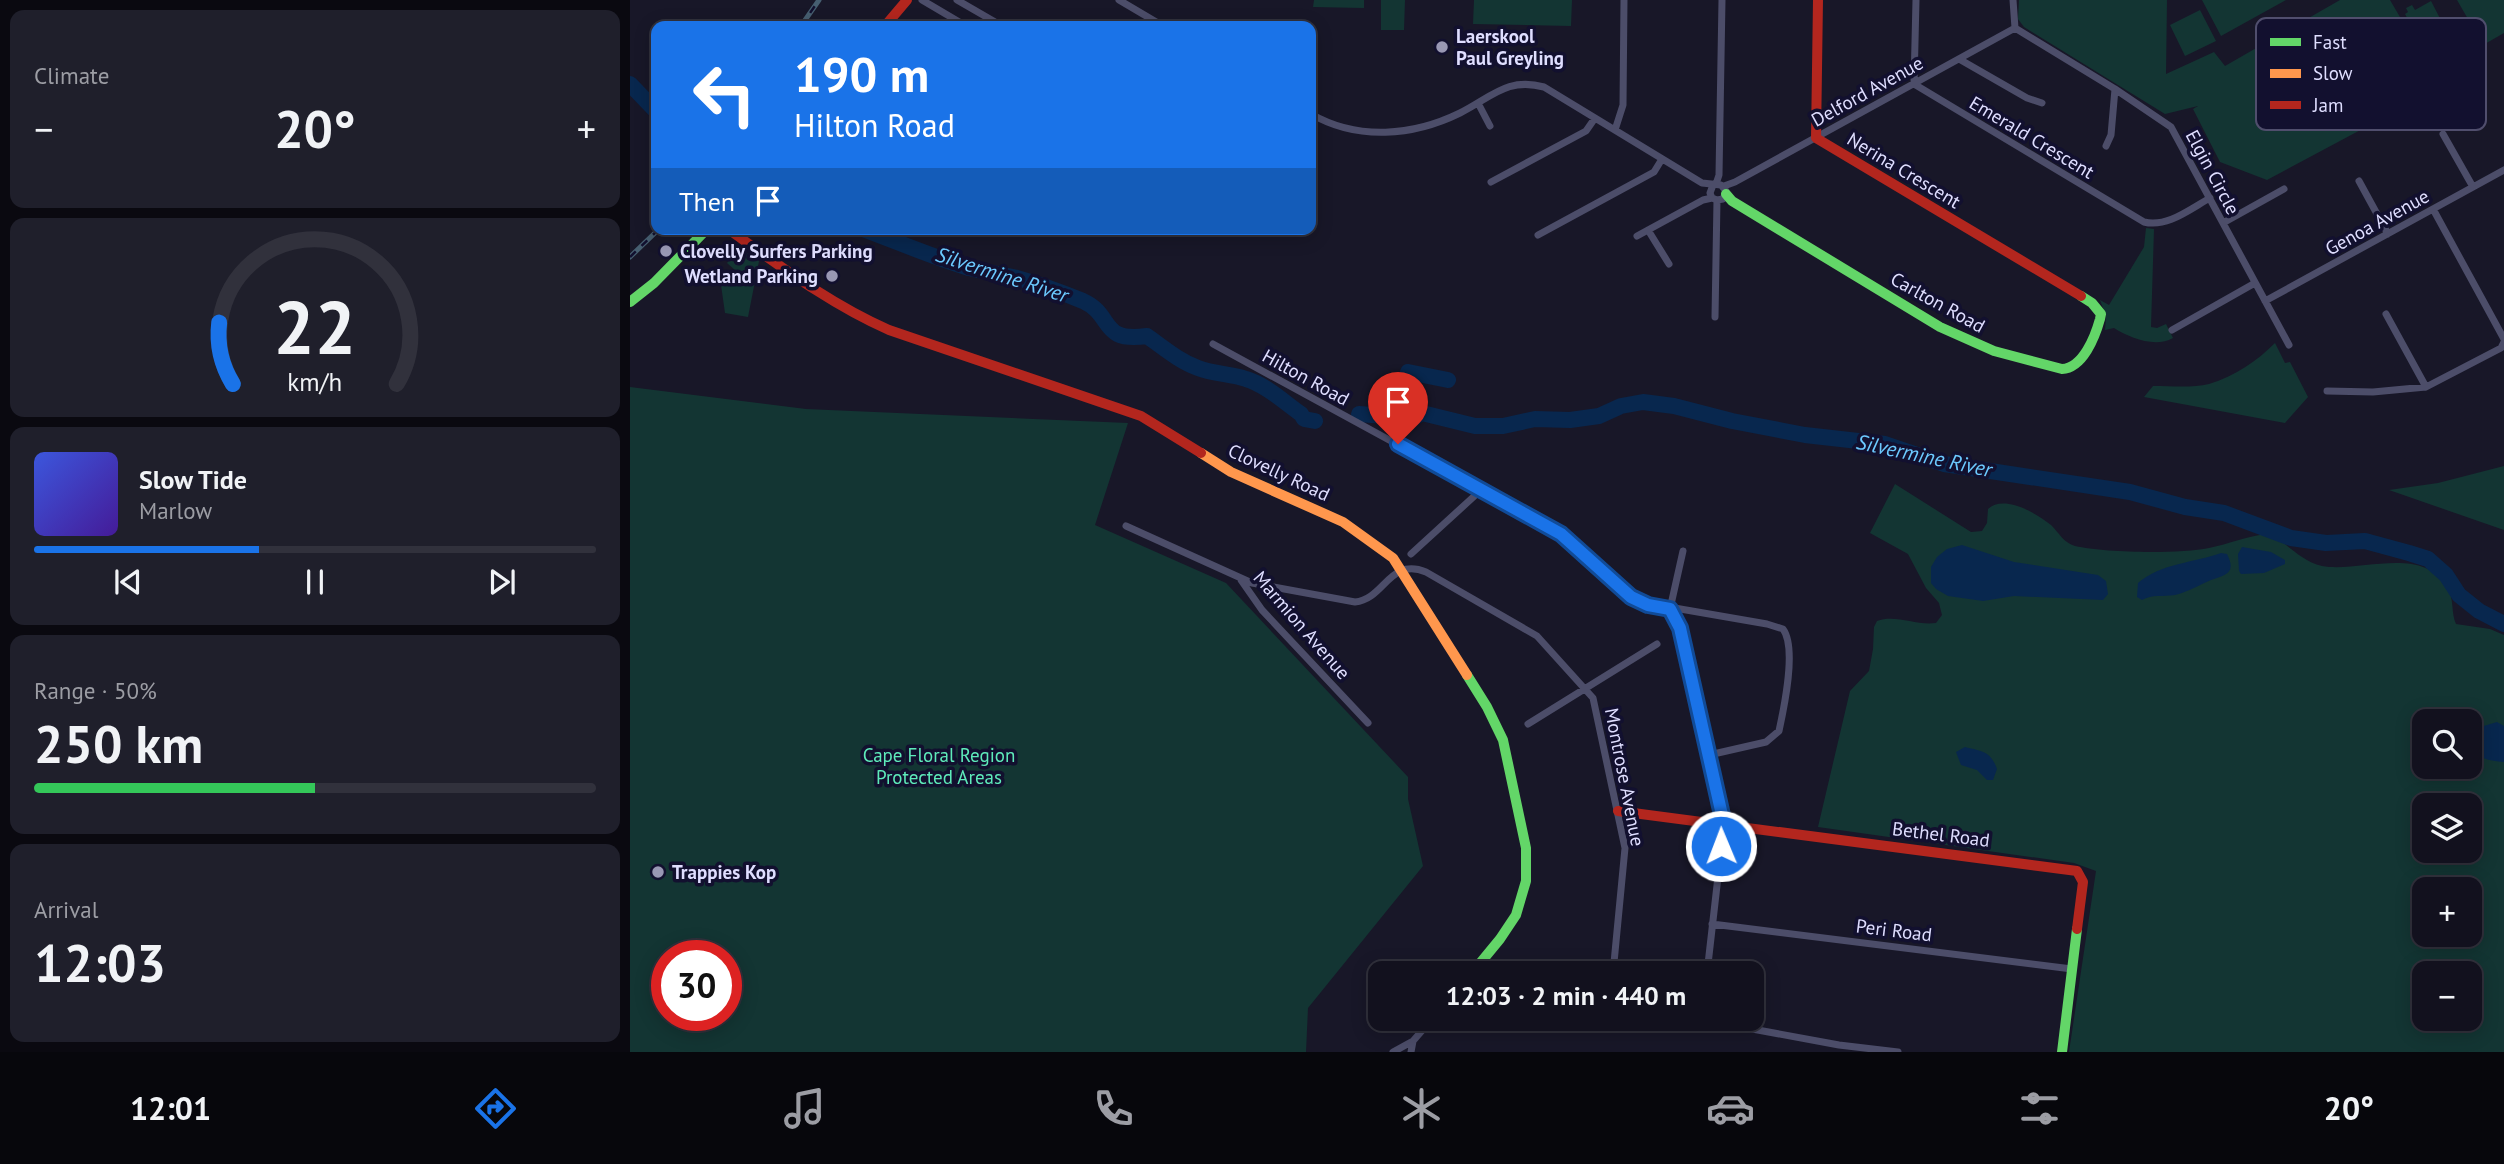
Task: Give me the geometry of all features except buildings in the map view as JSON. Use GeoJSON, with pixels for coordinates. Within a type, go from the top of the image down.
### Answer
{"type":"FeatureCollection","features":[{"type":"Feature","properties":{"kind":"street"},"geometry":{"type":"LineString","coordinates":[[889,21],[907,0]]}},
{"type":"Feature","properties":{"kind":"street"},"geometry":{"type":"LineString","coordinates":[[922,0],[958,21]]}},
{"type":"Feature","properties":{"kind":"street"},"geometry":{"type":"LineString","coordinates":[[957,0],[993,21]]}},
{"type":"Feature","properties":{"kind":"street"},"geometry":{"type":"LineString","coordinates":[[1119,0],[1133,4],[1155,21]]}},
{"type":"Feature","properties":{"kind":"street"},"geometry":{"type":"LineString","coordinates":[[1615,130],[1623,105],[1624,0]]}},
{"type":"Feature","properties":{"kind":"street"},"geometry":{"type":"LineString","coordinates":[[1714,317],[1722,0]]}},
{"type":"Feature","properties":{"kind":"street","name":"Nerina Crescent"},"geometry":{"type":"LineString","coordinates":[[1818,0],[1816,138],[2092,303]]}},
{"type":"Feature","properties":{"kind":"street"},"geometry":{"type":"LineString","coordinates":[[1914,84],[1916,0]]}},
{"type":"Feature","properties":{"kind":"street"},"geometry":{"type":"LineString","coordinates":[[2013,0],[2015,28]]}},
{"type":"Feature","properties":{"kind":"street","name":"Delford Avenue"},"geometry":{"type":"LineString","coordinates":[[1637,236],[2015,28]]}},
{"type":"Feature","properties":{"kind":"street","name":"Elgin Circle"},"geometry":{"type":"LineString","coordinates":[[2015,28],[2171,127],[2289,345]]}},
{"type":"Feature","properties":{"kind":"street"},"geometry":{"type":"LineString","coordinates":[[1959,59],[2027,98],[2042,103]]}},
{"type":"Feature","properties":{"kind":"street","name":"Carlton Road"},"geometry":{"type":"LineString","coordinates":[[1316,116],[1336,126],[1359,131],[1385,133],[1409,130],[1434,124],[1509,86],[1527,82],[1544,87],[1933,323],[2003,354],[2062,369],[2070,368],[2077,363],[2100,325],[2101,314],[2092,303]]}},
{"type":"Feature","properties":{"kind":"street","name":"Emerald Crescent"},"geometry":{"type":"LineString","coordinates":[[1914,84],[2144,222],[2165,222],[2210,198]]}},
{"type":"Feature","properties":{"kind":"street"},"geometry":{"type":"LineString","coordinates":[[2106,146],[2111,135],[2115,89]]}},
{"type":"Feature","properties":{"kind":"street"},"geometry":{"type":"LineString","coordinates":[[1478,103],[1490,126]]}},
{"type":"Feature","properties":{"kind":"street"},"geometry":{"type":"LineString","coordinates":[[1491,182],[1586,131],[1595,118]]}},
{"type":"Feature","properties":{"kind":"street"},"geometry":{"type":"LineString","coordinates":[[2443,134],[2473,187]]}},
{"type":"Feature","properties":{"kind":"street"},"geometry":{"type":"LineString","coordinates":[[1538,235],[1654,172],[1662,159]]}},
{"type":"Feature","properties":{"kind":"street","name":"Genoa Avenue"},"geometry":{"type":"LineString","coordinates":[[2265,301],[2504,170]]}},
{"type":"Feature","properties":{"kind":"street"},"geometry":{"type":"LineString","coordinates":[[2359,181],[2388,234]]}},
{"type":"Feature","properties":{"kind":"street"},"geometry":{"type":"LineString","coordinates":[[2223,223],[2284,189]]}},
{"type":"Feature","properties":{"kind":"street"},"geometry":{"type":"LineString","coordinates":[[2327,391],[2373,392],[2426,387],[2501,348],[2504,340],[2501,324],[2433,209]]}},
{"type":"Feature","properties":{"kind":"street"},"geometry":{"type":"LineString","coordinates":[[1648,230],[1669,264]]}},
{"type":"Feature","properties":{"kind":"street"},"geometry":{"type":"LineString","coordinates":[[630,302],[654,283],[701,235]]}},
{"type":"Feature","properties":{"kind":"street","name":"Clovelly Road"},"geometry":{"type":"LineString","coordinates":[[737,235],[831,301],[866,321],[1116,406],[1149,420],[1231,472],[1343,522],[1383,549],[1402,570],[1488,707],[1503,740],[1526,848],[1526,881],[1516,915],[1482,961]]}},
{"type":"Feature","properties":{"kind":"street"},"geometry":{"type":"LineString","coordinates":[[2172,330],[2255,283]]}},
{"type":"Feature","properties":{"kind":"street"},"geometry":{"type":"LineString","coordinates":[[2386,314],[2426,387]]}},
{"type":"Feature","properties":{"kind":"street","name":"Hilton Road"},"geometry":{"type":"LineString","coordinates":[[1213,344],[1561,534],[1631,597],[1648,605],[1783,629],[1788,638],[1790,654],[1779,732],[1766,742],[1709,755]]}},
{"type":"Feature","properties":{"kind":"street"},"geometry":{"type":"LineString","coordinates":[[1411,554],[1481,490]]}},
{"type":"Feature","properties":{"kind":"street","name":"Marmion Avenue"},"geometry":{"type":"LineString","coordinates":[[1126,526],[1241,579],[1262,610],[1368,723]]}},
{"type":"Feature","properties":{"kind":"street"},"geometry":{"type":"LineString","coordinates":[[1683,551],[1670,609],[1680,628],[1724,824],[1708,961]]}},
{"type":"Feature","properties":{"kind":"street","name":"Montrose Avenue"},"geometry":{"type":"LineString","coordinates":[[1402,570],[1414,568],[1426,572],[1532,633],[1587,689],[1594,700],[1625,856],[1614,961]]}},
{"type":"Feature","properties":{"kind":"street"},"geometry":{"type":"LineString","coordinates":[[1241,579],[1254,584],[1359,602],[1370,597],[1402,570]]}},
{"type":"Feature","properties":{"kind":"street"},"geometry":{"type":"LineString","coordinates":[[1528,724],[1657,644]]}},
{"type":"Feature","properties":{"kind":"street","name":"Bethel Road"},"geometry":{"type":"LineString","coordinates":[[1618,811],[2077,871],[2083,882],[2062,1052]]}},
{"type":"Feature","properties":{"kind":"street","name":"Peri Road"},"geometry":{"type":"LineString","coordinates":[[1713,924],[2072,969]]}},
{"type":"Feature","properties":{"kind":"street"},"geometry":{"type":"LineString","coordinates":[[1393,1052],[1413,1041],[1422,1031]]}},
{"type":"Feature","properties":{"kind":"street"},"geometry":{"type":"LineString","coordinates":[[1763,1031],[1839,1045],[1898,1052]]}},
{"type":"Feature","properties":{"kind":"street"},"geometry":{"type":"LineString","coordinates":[[1411,1052],[1413,1041]]}},
{"type":"Feature","properties":{"kind":"green space"},"geometry":{"type":"Polygon","coordinates":[[[1314,0],[1364,0],[1364,8],[1313,7],[1314,0]]]}},
{"type":"Feature","properties":{"kind":"green space"},"geometry":{"type":"Polygon","coordinates":[[[1381,0],[1405,0],[1404,30],[1381,30],[1381,0]]]}},
{"type":"Feature","properties":{"kind":"green space"},"geometry":{"type":"Polygon","coordinates":[[[1474,0],[1572,0],[1571,26],[1473,24],[1474,0]]]}},
{"type":"Feature","properties":{"kind":"green space"},"geometry":{"type":"Polygon","coordinates":[[[2019,0],[2167,0],[2166,74],[2214,52],[2225,66],[2256,48],[2256,130],[2361,130],[2267,180],[2220,162],[2193,109],[2198,106],[2165,114],[2024,27],[2018,19],[2019,0]]]}},
{"type":"Feature","properties":{"kind":"green space"},"geometry":{"type":"Polygon","coordinates":[[[2202,0],[2286,0],[2221,36],[2202,0]]]}},
{"type":"Feature","properties":{"kind":"green space"},"geometry":{"type":"Polygon","coordinates":[[[2340,0],[2390,0],[2401,18],[2309,18],[2340,0]]]}},
{"type":"Feature","properties":{"kind":"green space"},"geometry":{"type":"Polygon","coordinates":[[[2457,0],[2504,0],[2504,33],[2486,43],[2486,18],[2467,18],[2457,0]]]}},
{"type":"Feature","properties":{"kind":"green space"},"geometry":{"type":"Polygon","coordinates":[[[2431,1],[2440,18],[2407,18],[2406,8],[2412,5],[2415,10],[2431,1]]]}},
{"type":"Feature","properties":{"kind":"green space"},"geometry":{"type":"Polygon","coordinates":[[[2200,10],[2216,41],[2185,56],[2170,25],[2200,10]]]}},
{"type":"Feature","properties":{"kind":"green space"},"geometry":{"type":"Polygon","coordinates":[[[2146,228],[2154,229],[2151,327],[2157,328],[2166,324],[2173,338],[2166,341],[2151,342],[2114,328],[2105,330],[2106,316],[2100,300],[2109,305],[2144,247],[2146,228]]]}},
{"type":"Feature","properties":{"kind":"green space"},"geometry":{"type":"Polygon","coordinates":[[[740,248],[759,261],[748,317],[725,313],[721,285],[736,271],[727,263],[740,248]]]}},
{"type":"Feature","properties":{"kind":"green space"},"geometry":{"type":"Polygon","coordinates":[[[2275,343],[2285,363],[2290,362],[2308,397],[2285,423],[2144,397],[2153,386],[2196,386],[2219,381],[2245,367],[2275,343]]]}},
{"type":"Feature","properties":{"kind":"green space","name":"Cape Floral Region Protected Areas"},"geometry":{"type":"Polygon","coordinates":[[[630,387],[806,409],[1128,423],[1095,525],[1226,583],[1408,777],[1408,799],[1423,866],[1308,1008],[1306,1052],[630,1052],[630,387]]]}},
{"type":"Feature","properties":{"kind":"green space"},"geometry":{"type":"Polygon","coordinates":[[[2504,466],[2504,530],[2389,490],[2438,483],[2504,466]]]}},
{"type":"Feature","properties":{"kind":"green space"},"geometry":{"type":"Polygon","coordinates":[[[1895,484],[1971,532],[1982,531],[1987,523],[1988,509],[2003,504],[2030,511],[2075,546],[2142,552],[2196,550],[2267,534],[2307,560],[2322,566],[2407,564],[2423,567],[2437,575],[2450,592],[2456,624],[2490,629],[2504,635],[2504,1052],[2069,1052],[2096,871],[2074,863],[1818,827],[1850,691],[1869,671],[1877,621],[1891,619],[1936,623],[1942,615],[1939,603],[1926,588],[1908,554],[1870,533],[1895,484]]]}},
{"type":"Feature","properties":{"kind":"water"},"geometry":{"type":"Polygon","coordinates":[[[1962,545],[2014,562],[2098,575],[2106,581],[2108,594],[2103,600],[2014,596],[1983,601],[1948,596],[1931,583],[1931,567],[1937,557],[1947,549],[1962,545]]]}},
{"type":"Feature","properties":{"kind":"water"},"geometry":{"type":"Polygon","coordinates":[[[2242,547],[2271,552],[2285,560],[2285,564],[2264,573],[2241,574],[2238,554],[2242,547]]]}},
{"type":"Feature","properties":{"kind":"water"},"geometry":{"type":"Polygon","coordinates":[[[2221,553],[2227,554],[2231,566],[2225,575],[2175,595],[2154,596],[2142,600],[2137,597],[2138,583],[2147,576],[2167,567],[2221,553]]]}},
{"type":"Feature","properties":{"kind":"water"},"geometry":{"type":"Polygon","coordinates":[[[2497,722],[2504,726],[2504,762],[2482,757],[2482,726],[2497,722]]]}},
{"type":"Feature","properties":{"kind":"water"},"geometry":{"type":"Polygon","coordinates":[[[1965,747],[1985,753],[1992,759],[1997,769],[1993,780],[1987,780],[1977,770],[1961,765],[1956,752],[1965,747]]]}},
{"type":"Feature","properties":{"kind":"waterway","name":"Silvermine River"},"geometry":{"type":"LineString","coordinates":[[630,84],[651,106]]}},
{"type":"Feature","properties":{"kind":"waterway","name":"Silvermine River"},"geometry":{"type":"LineString","coordinates":[[879,235],[956,264],[1025,280],[1083,301],[1093,307],[1114,332],[1132,337],[1147,336],[1191,365],[1253,382],[1281,399],[1304,419],[1315,421]]}},
{"type":"Feature","properties":{"kind":"waterway"},"geometry":{"type":"LineString","coordinates":[[1408,372],[1448,380]]}},
{"type":"Feature","properties":{"kind":"waterway","name":"Silvermine River"},"geometry":{"type":"LineString","coordinates":[[1359,414],[1412,418],[1422,413],[1475,426],[1503,426],[1535,419],[1570,420],[1599,416],[1621,406],[1643,402],[1674,406],[1732,421],[1805,435],[1885,444],[1944,464],[2130,492],[2185,507],[2224,513],[2291,538],[2326,543],[2365,541],[2409,553],[2428,559],[2446,575],[2459,595],[2479,611],[2504,624]]}},
{"type":"Feature","properties":{"kind":"railway"},"geometry":{"type":"LineString","coordinates":[[804,21],[819,0]]}},
{"type":"Feature","properties":{"kind":"railway"},"geometry":{"type":"LineString","coordinates":[[630,257],[653,235]]}},
{"type":"Feature","properties":{"kind":"traffic: fast"},"geometry":{"type":"LineString","coordinates":[[1726,194],[1732,201],[1940,327],[1994,351],[2062,369],[2076,363],[2087,350],[2101,314],[2092,303],[2081,296]]}},
{"type":"Feature","properties":{"kind":"traffic: fast"},"geometry":{"type":"LineString","coordinates":[[630,302],[654,283],[701,235]]}},
{"type":"Feature","properties":{"kind":"traffic: fast"},"geometry":{"type":"LineString","coordinates":[[1467,675],[1503,740],[1526,848],[1526,881],[1516,915],[1482,961]]}},
{"type":"Feature","properties":{"kind":"traffic: fast"},"geometry":{"type":"LineString","coordinates":[[2062,1052],[2077,929]]}},
{"type":"Feature","properties":{"kind":"traffic: slow"},"geometry":{"type":"LineString","coordinates":[[1201,453],[1231,472],[1343,522],[1393,558],[1467,675]]}},
{"type":"Feature","properties":{"kind":"traffic: jam"},"geometry":{"type":"LineString","coordinates":[[889,21],[907,0]]}},
{"type":"Feature","properties":{"kind":"traffic: jam"},"geometry":{"type":"LineString","coordinates":[[1818,0],[1816,138],[2081,296]]}},
{"type":"Feature","properties":{"kind":"traffic: jam"},"geometry":{"type":"LineString","coordinates":[[737,235],[806,284],[867,320],[889,330],[1141,416],[1201,453]]}},
{"type":"Feature","properties":{"kind":"traffic: jam"},"geometry":{"type":"LineString","coordinates":[[1618,811],[2077,871],[2083,882],[2077,929]]}},
{"type":"Feature","properties":{"kind":"place","name":"Laerskool Paul Greyling"},"geometry":{"type":"Point","coordinates":[1442,47]}},
{"type":"Feature","properties":{"kind":"place","name":"Clovelly Surfers Parking"},"geometry":{"type":"Point","coordinates":[666,251]}},
{"type":"Feature","properties":{"kind":"place","name":"Wetland Parking"},"geometry":{"type":"Point","coordinates":[832,276]}},
{"type":"Feature","properties":{"kind":"place","name":"Trappies Kop"},"geometry":{"type":"Point","coordinates":[658,872]}},
{"type":"Feature","properties":{"kind":"route"},"geometry":{"type":"LineString","coordinates":[[1398,444],[1561,534],[1631,597],[1648,605],[1670,609],[1680,628],[1724,824],[1721,846]]}}]}
